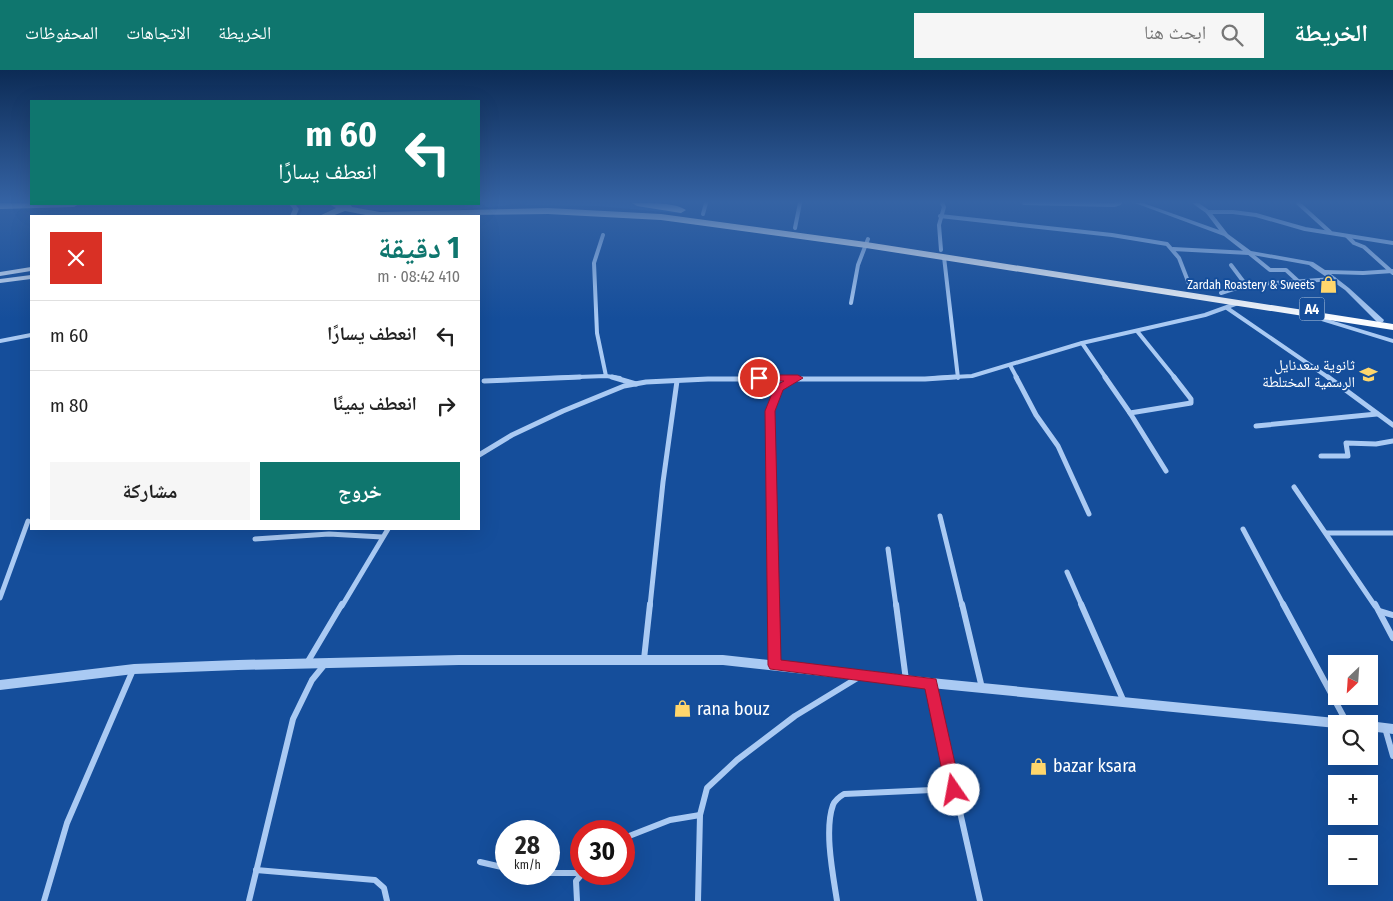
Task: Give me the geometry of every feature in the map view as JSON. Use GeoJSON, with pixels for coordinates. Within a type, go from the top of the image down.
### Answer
{"type":"FeatureCollection","features":[{"type":"Feature","properties":{"kind":"highway","name":"A4"},"geometry":{"type":"LineString","coordinates":[[867,242],[1393,322]]}},
{"type":"Feature","properties":{"kind":"highway","name":"A4"},"geometry":{"type":"LineString","coordinates":[[943,254],[1192,289],[1299,312],[1393,327]]}},
{"type":"Feature","properties":{"kind":"main road"},"geometry":{"type":"LineString","coordinates":[[0,274],[30,269]]}},
{"type":"Feature","properties":{"kind":"main road"},"geometry":{"type":"LineString","coordinates":[[0,282],[30,277]]}},
{"type":"Feature","properties":{"kind":"street"},"geometry":{"type":"LineString","coordinates":[[601,242],[594,263],[594,280],[597,334],[606,376]]}},
{"type":"Feature","properties":{"kind":"street"},"geometry":{"type":"LineString","coordinates":[[851,303],[858,265],[867,242]]}},
{"type":"Feature","properties":{"kind":"street"},"geometry":{"type":"LineString","coordinates":[[942,242],[958,378]]}},
{"type":"Feature","properties":{"kind":"street"},"geometry":{"type":"LineString","coordinates":[[1153,242],[1167,244],[1173,249],[1192,289]]}},
{"type":"Feature","properties":{"kind":"street"},"geometry":{"type":"LineString","coordinates":[[1235,242],[1270,270],[1286,270],[1299,282]]}},
{"type":"Feature","properties":{"kind":"street"},"geometry":{"type":"LineString","coordinates":[[1353,242],[1364,247],[1392,272]]}},
{"type":"Feature","properties":{"kind":"street"},"geometry":{"type":"LineString","coordinates":[[1173,249],[1249,253],[1308,262],[1326,272],[1359,299],[1380,320]]}},
{"type":"Feature","properties":{"kind":"street"},"geometry":{"type":"LineString","coordinates":[[1231,266],[1246,285]]}},
{"type":"Feature","properties":{"kind":"street"},"geometry":{"type":"LineString","coordinates":[[1326,272],[1392,272]]}},
{"type":"Feature","properties":{"kind":"street"},"geometry":{"type":"LineString","coordinates":[[1227,308],[1230,297],[1246,285],[1334,279]]}},
{"type":"Feature","properties":{"kind":"street"},"geometry":{"type":"LineString","coordinates":[[480,453],[512,435],[563,411],[624,386],[676,381],[798,378],[958,378],[982,374],[1082,343],[1227,308],[1307,362],[1393,425]]}},
{"type":"Feature","properties":{"kind":"street"},"geometry":{"type":"LineString","coordinates":[[1299,312],[1393,341]]}},
{"type":"Feature","properties":{"kind":"street"},"geometry":{"type":"LineString","coordinates":[[1130,413],[1187,405],[1192,401],[1166,364],[1137,331]]}},
{"type":"Feature","properties":{"kind":"street"},"geometry":{"type":"LineString","coordinates":[[0,341],[30,335]]}},
{"type":"Feature","properties":{"kind":"street"},"geometry":{"type":"LineString","coordinates":[[1082,343],[1130,413],[1166,471]]}},
{"type":"Feature","properties":{"kind":"street"},"geometry":{"type":"LineString","coordinates":[[1010,365],[1036,415],[1058,446],[1089,514]]}},
{"type":"Feature","properties":{"kind":"street"},"geometry":{"type":"LineString","coordinates":[[484,381],[606,376],[624,379],[637,384]]}},
{"type":"Feature","properties":{"kind":"street"},"geometry":{"type":"LineString","coordinates":[[775,665],[770,411],[778,388],[798,378]]}},
{"type":"Feature","properties":{"kind":"street"},"geometry":{"type":"LineString","coordinates":[[644,659],[676,381]]}},
{"type":"Feature","properties":{"kind":"street"},"geometry":{"type":"LineString","coordinates":[[1256,426],[1378,414]]}},
{"type":"Feature","properties":{"kind":"street"},"geometry":{"type":"LineString","coordinates":[[1321,456],[1348,456],[1346,443],[1376,444],[1393,441]]}},
{"type":"Feature","properties":{"kind":"street"},"geometry":{"type":"LineString","coordinates":[[1294,487],[1379,611],[1393,638]]}},
{"type":"Feature","properties":{"kind":"street"},"geometry":{"type":"LineString","coordinates":[[940,516],[982,688]]}},
{"type":"Feature","properties":{"kind":"street"},"geometry":{"type":"LineString","coordinates":[[0,598],[28,521]]}},
{"type":"Feature","properties":{"kind":"street"},"geometry":{"type":"LineString","coordinates":[[1243,529],[1341,715]]}},
{"type":"Feature","properties":{"kind":"street"},"geometry":{"type":"LineString","coordinates":[[307,664],[387,530]]}},
{"type":"Feature","properties":{"kind":"street"},"geometry":{"type":"LineString","coordinates":[[1326,533],[1393,533]]}},
{"type":"Feature","properties":{"kind":"street"},"geometry":{"type":"LineString","coordinates":[[255,539],[329,534],[382,537]]}},
{"type":"Feature","properties":{"kind":"street"},"geometry":{"type":"LineString","coordinates":[[888,549],[906,680]]}},
{"type":"Feature","properties":{"kind":"street"},"geometry":{"type":"LineString","coordinates":[[1067,572],[1124,702]]}},
{"type":"Feature","properties":{"kind":"street"},"geometry":{"type":"LineString","coordinates":[[1379,611],[1393,615]]}},
{"type":"Feature","properties":{"kind":"street"},"geometry":{"type":"LineString","coordinates":[[0,685],[134,670],[307,664],[459,660],[723,660],[862,676],[1328,722]]}},
{"type":"Feature","properties":{"kind":"street"},"geometry":{"type":"LineString","coordinates":[[249,901],[293,719],[312,680],[326,664]]}},
{"type":"Feature","properties":{"kind":"street"},"geometry":{"type":"LineString","coordinates":[[44,901],[67,823],[134,670]]}},
{"type":"Feature","properties":{"kind":"street"},"geometry":{"type":"LineString","coordinates":[[698,901],[700,815],[708,788],[715,778],[795,716],[862,676]]}},
{"type":"Feature","properties":{"kind":"street"},"geometry":{"type":"LineString","coordinates":[[931,683],[980,901]]}},
{"type":"Feature","properties":{"kind":"street"},"geometry":{"type":"LineString","coordinates":[[1389,728],[1393,756]]}},
{"type":"Feature","properties":{"kind":"street"},"geometry":{"type":"LineString","coordinates":[[837,901],[831,823],[833,804],[838,798],[844,794],[954,790]]}},
{"type":"Feature","properties":{"kind":"street"},"geometry":{"type":"LineString","coordinates":[[635,834],[670,820],[700,815]]}},
{"type":"Feature","properties":{"kind":"street"},"geometry":{"type":"LineString","coordinates":[[480,862],[495,865]]}},
{"type":"Feature","properties":{"kind":"street"},"geometry":{"type":"LineString","coordinates":[[256,870],[375,880],[381,883],[384,888],[387,901]]}},
{"type":"Feature","properties":{"kind":"street"},"geometry":{"type":"LineString","coordinates":[[576,885],[577,901]]}},
{"type":"Feature","properties":{"kind":"place","name":"Zardah Roastery & Sweets"},"geometry":{"type":"Point","coordinates":[1329,285]}},
{"type":"Feature","properties":{"kind":"place","name":"ثانوية سعدنايل الرسمية المختلطة"},"geometry":{"type":"Point","coordinates":[1369,374]}},
{"type":"Feature","properties":{"kind":"place","name":"rana bouz"},"geometry":{"type":"Point","coordinates":[683,709]}},
{"type":"Feature","properties":{"kind":"place","name":"bazar ksara"},"geometry":{"type":"Point","coordinates":[1039,766]}},
{"type":"Feature","properties":{"kind":"route"},"geometry":{"type":"LineString","coordinates":[[759,378],[798,378],[778,388],[775,392],[770,411],[775,665],[931,683],[954,790]]}}]}
